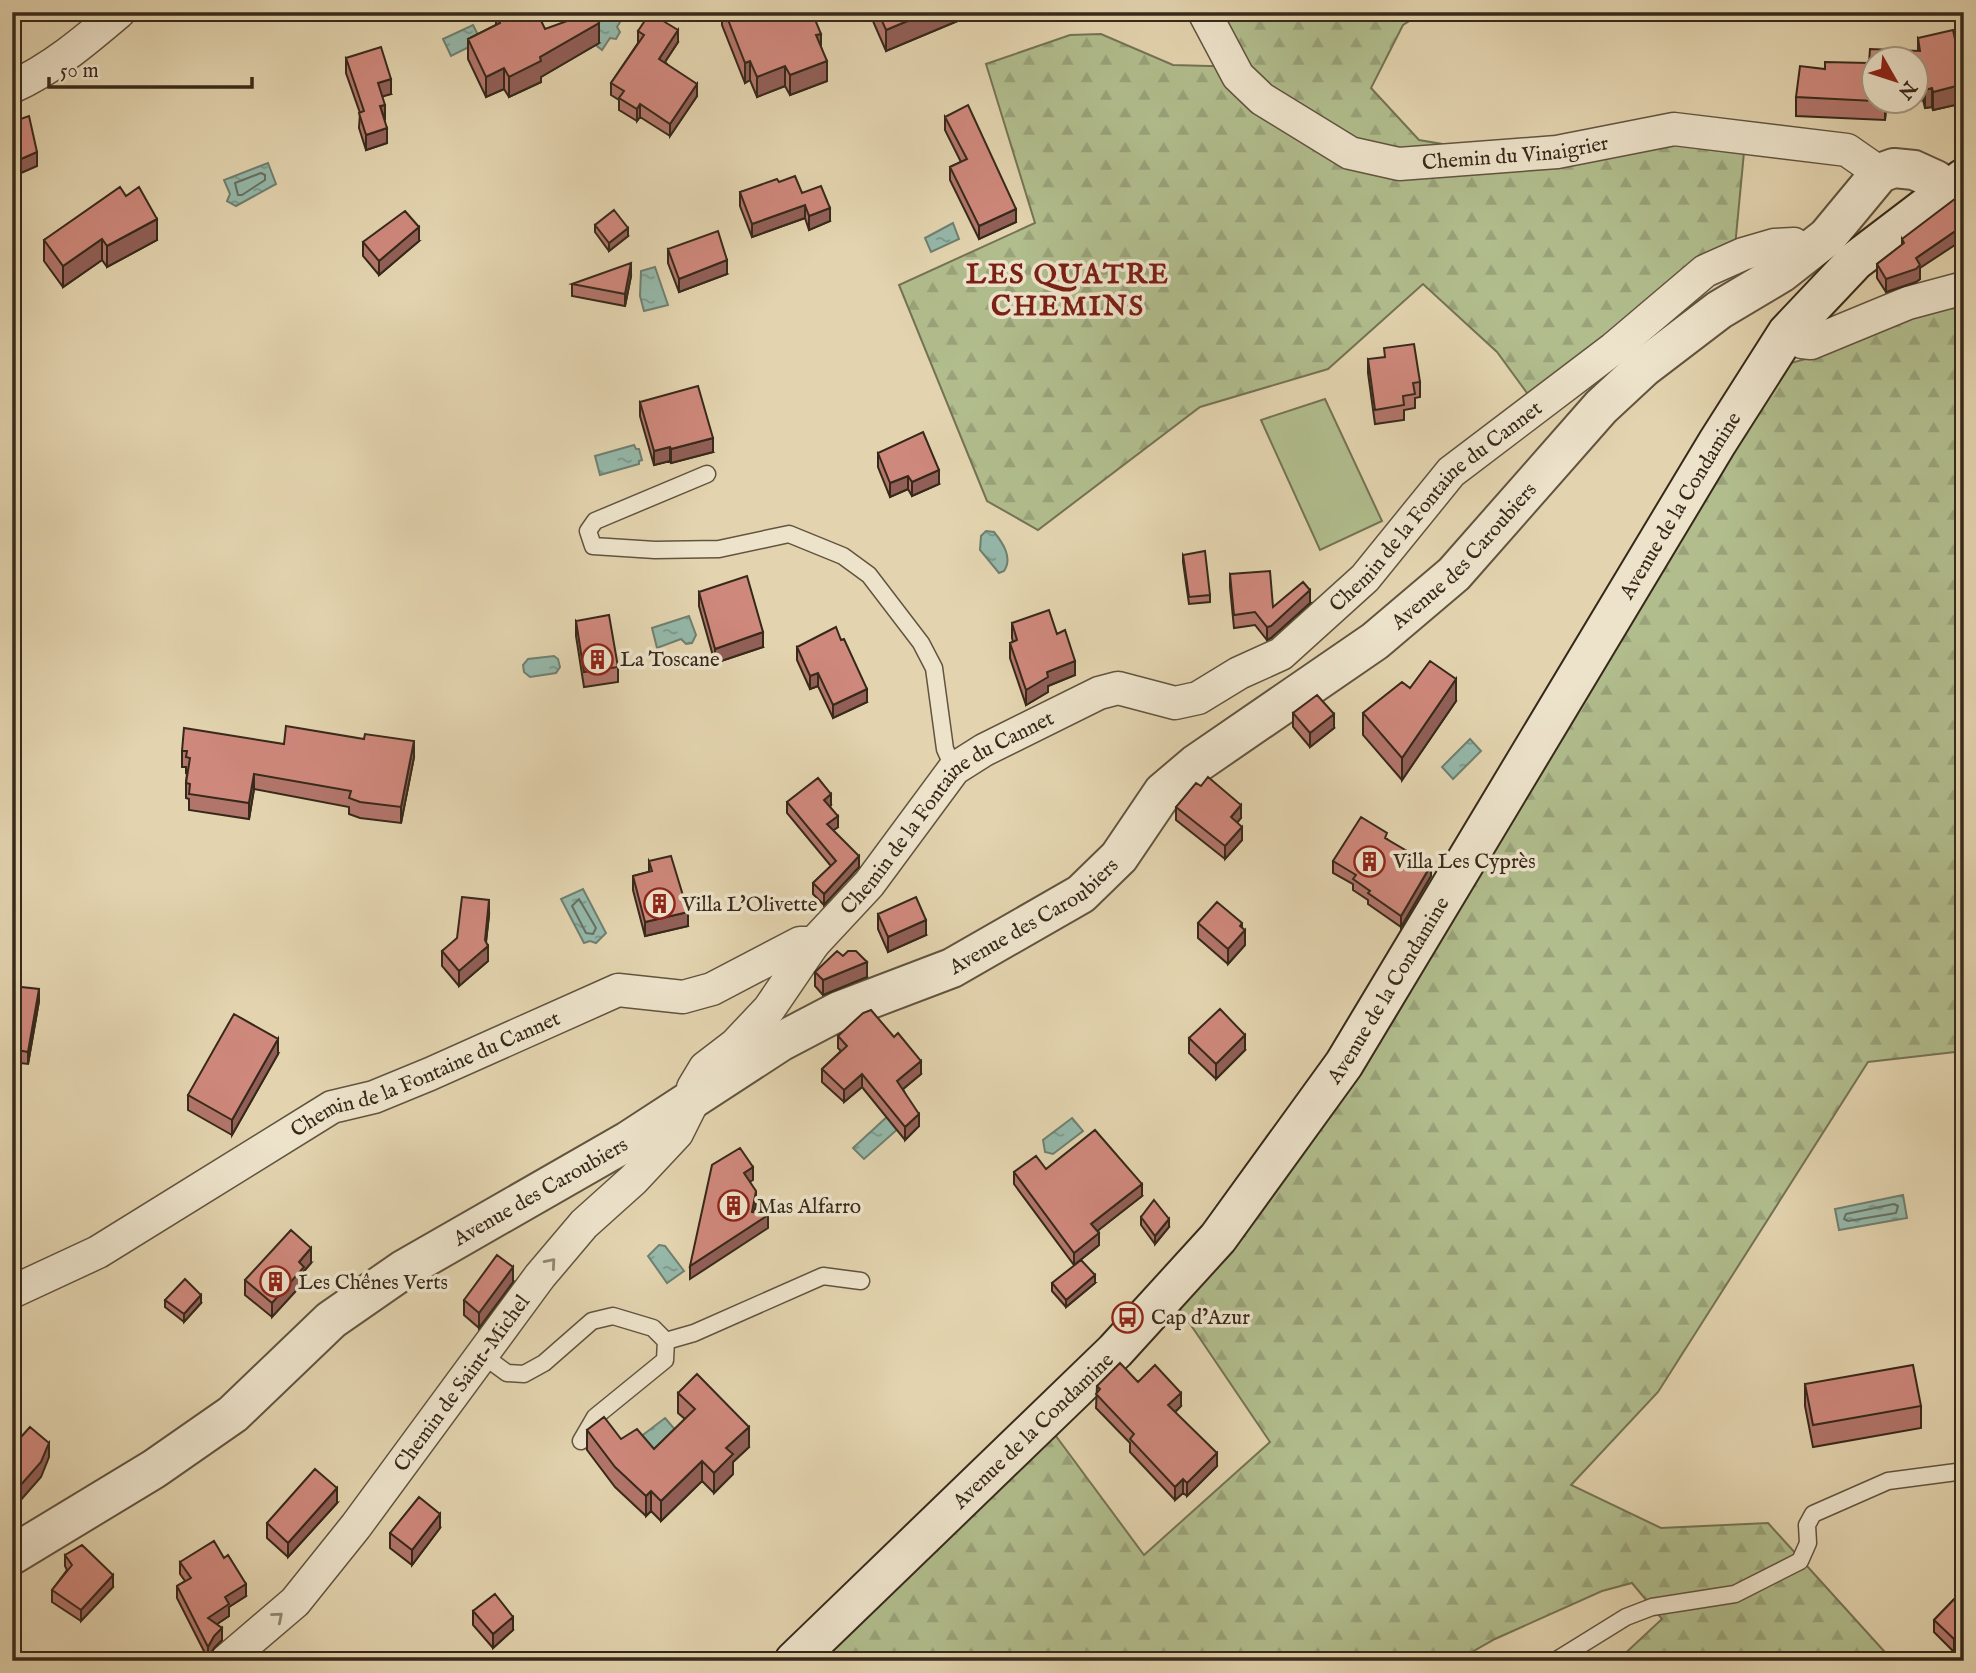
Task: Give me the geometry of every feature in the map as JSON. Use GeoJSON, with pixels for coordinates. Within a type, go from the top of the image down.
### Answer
{"type":"FeatureCollection","features":[{"type":"Feature","properties":{"kind":"street"},"geometry":{"type":"LineString","coordinates":[[12,87],[81,45],[119,12]]}},
{"type":"Feature","properties":{"kind":"street","name":"Chemin du Vinaigrier"},"geometry":{"type":"LineString","coordinates":[[1204,12],[1238,76],[1262,99],[1350,153],[1399,164],[1557,152],[1674,129],[1847,150],[1880,173]]}},
{"type":"Feature","properties":{"kind":"street"},"geometry":{"type":"LineString","coordinates":[[1880,173],[1894,169],[1914,170],[1936,180],[1955,184]]}},
{"type":"Feature","properties":{"kind":"street","name":"Avenue des Caroubiers"},"geometry":{"type":"LineString","coordinates":[[12,1555],[154,1469],[233,1414],[331,1320],[403,1270],[693,1101],[780,1042],[839,1011],[952,968],[1081,894],[1119,857],[1163,792],[1196,764],[1375,641],[1454,574],[1601,407],[1643,368],[1719,310],[1827,237],[1880,173]]}},
{"type":"Feature","properties":{"kind":"street","name":"Avenue de la Condamine"},"geometry":{"type":"LineString","coordinates":[[794,1661],[1115,1351],[1218,1238],[1344,1063],[1717,443],[1787,333],[1855,261],[1955,184]]}},
{"type":"Feature","properties":{"kind":"street","name":"Chemin de la Fontaine du Cannet"},"geometry":{"type":"LineString","coordinates":[[12,1292],[98,1252],[332,1107],[374,1097],[430,1074],[618,989],[683,997],[712,989],[800,943],[814,943],[869,884],[954,769],[1099,693],[1118,688],[1175,703],[1198,698],[1239,673],[1281,654],[1365,578],[1451,472],[1613,349],[1705,271],[1743,254],[1774,245],[1794,244],[1805,254]]}},
{"type":"Feature","properties":{"kind":"street"},"geometry":{"type":"LineString","coordinates":[[1787,333],[1811,344],[1908,303],[1964,288]]}},
{"type":"Feature","properties":{"kind":"street","name":"Chemin de Saint-Michel"},"geometry":{"type":"LineString","coordinates":[[226,1661],[295,1602],[356,1526],[481,1354],[584,1224],[633,1181],[677,1133],[693,1101],[693,1088],[705,1068],[735,1045],[769,1009],[814,943]]}},
{"type":"Feature","properties":{"kind":"lane"},"geometry":{"type":"LineString","coordinates":[[707,474],[595,521],[588,531],[593,546],[655,550],[719,549],[789,534],[843,556],[869,575],[921,643],[934,668],[945,749],[954,769]]}},
{"type":"Feature","properties":{"kind":"lane"},"geometry":{"type":"LineString","coordinates":[[666,1341],[694,1333],[823,1276],[861,1281]]}},
{"type":"Feature","properties":{"kind":"lane"},"geometry":{"type":"LineString","coordinates":[[481,1354],[507,1373],[524,1374],[544,1363],[592,1321],[613,1317],[653,1328],[666,1341],[665,1360],[595,1417],[581,1441]]}},
{"type":"Feature","properties":{"kind":"lane"},"geometry":{"type":"LineString","coordinates":[[1555,1661],[1626,1617],[1653,1607],[1735,1594],[1800,1561],[1808,1543],[1807,1525],[1813,1514],[1888,1481],[1964,1471]]}},
{"type":"Feature","properties":{"kind":"green space"},"geometry":{"type":"Polygon","coordinates":[[[1216,12],[1424,12],[1403,25],[1371,88],[1419,140],[1556,163],[1672,141],[1744,152],[1735,247],[1538,408],[1497,352],[1423,284],[1328,369],[1200,407],[1038,530],[987,501],[899,285],[1035,223],[986,64],[1070,35],[1101,34],[1173,65],[1245,67],[1216,12]]]}},
{"type":"Feature","properties":{"kind":"green space"},"geometry":{"type":"Polygon","coordinates":[[[1964,302],[1964,1058],[1955,1052],[1868,1062],[1658,1392],[1571,1485],[1661,1528],[1768,1523],[1893,1661],[1617,1661],[1662,1619],[1632,1583],[1602,1591],[1495,1639],[1456,1661],[821,1661],[1050,1428],[1144,1555],[1270,1442],[1178,1306],[1273,1195],[1326,1120],[1787,364],[1824,354],[1910,307],[1964,302]]]}},
{"type":"Feature","properties":{"kind":"green space"},"geometry":{"type":"Polygon","coordinates":[[[1325,399],[1382,521],[1320,550],[1261,420],[1325,399]]]}},
{"type":"Feature","properties":{"kind":"water"},"geometry":{"type":"Polygon","coordinates":[[[605,12],[615,12],[623,17],[617,27],[620,32],[616,39],[610,38],[602,50],[588,39],[605,12]]]}},
{"type":"Feature","properties":{"kind":"water"},"geometry":{"type":"Polygon","coordinates":[[[473,25],[481,41],[451,56],[443,39],[473,25]]]}},
{"type":"Feature","properties":{"kind":"water"},"geometry":{"type":"Polygon","coordinates":[[[268,163],[276,184],[236,206],[227,201],[230,194],[224,180],[268,163]]]}},
{"type":"Feature","properties":{"kind":"water"},"geometry":{"type":"Polygon","coordinates":[[[953,223],[959,239],[931,252],[925,238],[953,223]]]}},
{"type":"Feature","properties":{"kind":"water"},"geometry":{"type":"Polygon","coordinates":[[[655,267],[668,305],[644,311],[640,296],[641,271],[655,267]]]}},
{"type":"Feature","properties":{"kind":"water"},"geometry":{"type":"Polygon","coordinates":[[[634,445],[639,449],[642,460],[639,464],[600,475],[595,456],[634,445]]]}},
{"type":"Feature","properties":{"kind":"water"},"geometry":{"type":"Polygon","coordinates":[[[986,531],[994,532],[1006,551],[1007,566],[999,573],[980,550],[981,536],[986,531]]]}},
{"type":"Feature","properties":{"kind":"water"},"geometry":{"type":"Polygon","coordinates":[[[689,616],[696,635],[692,643],[686,644],[681,639],[657,648],[652,628],[689,616]]]}},
{"type":"Feature","properties":{"kind":"water"},"geometry":{"type":"Polygon","coordinates":[[[554,656],[560,667],[556,673],[530,677],[524,672],[523,665],[528,659],[554,656]]]}},
{"type":"Feature","properties":{"kind":"water"},"geometry":{"type":"Polygon","coordinates":[[[1470,739],[1481,751],[1453,779],[1442,767],[1470,739]]]}},
{"type":"Feature","properties":{"kind":"water"},"geometry":{"type":"Polygon","coordinates":[[[583,889],[606,933],[596,943],[584,943],[561,899],[583,889]]]}},
{"type":"Feature","properties":{"kind":"water"},"geometry":{"type":"Polygon","coordinates":[[[889,1115],[900,1127],[864,1159],[853,1148],[889,1115]]]}},
{"type":"Feature","properties":{"kind":"water"},"geometry":{"type":"Polygon","coordinates":[[[1072,1118],[1083,1131],[1053,1154],[1045,1152],[1043,1140],[1072,1118]]]}},
{"type":"Feature","properties":{"kind":"water"},"geometry":{"type":"Polygon","coordinates":[[[1903,1195],[1907,1218],[1839,1230],[1835,1209],[1903,1195]]]}},
{"type":"Feature","properties":{"kind":"water"},"geometry":{"type":"Polygon","coordinates":[[[659,1245],[665,1246],[684,1271],[667,1283],[648,1256],[659,1245]]]}},
{"type":"Feature","properties":{"kind":"water"},"geometry":{"type":"Polygon","coordinates":[[[665,1418],[678,1433],[647,1457],[635,1441],[665,1418]]]}},
{"type":"Feature","properties":{"kind":"building"},"geometry":{"type":"Polygon","coordinates":[[[537,12],[545,29],[592,12],[599,23],[540,57],[541,61],[509,77],[504,68],[486,77],[468,39],[500,23],[496,13],[537,12]]]}},
{"type":"Feature","properties":{"kind":"building"},"geometry":{"type":"Polygon","coordinates":[[[725,12],[748,12],[749,15],[755,12],[812,12],[821,34],[816,35],[827,61],[790,75],[785,66],[757,77],[750,61],[745,63],[725,12]]]}},
{"type":"Feature","properties":{"kind":"building"},"geometry":{"type":"Polygon","coordinates":[[[878,12],[929,12],[886,30],[878,12]]]}},
{"type":"Feature","properties":{"kind":"building"},"geometry":{"type":"Polygon","coordinates":[[[650,13],[678,30],[659,59],[697,84],[670,124],[640,104],[637,109],[619,98],[624,91],[611,83],[644,35],[638,31],[650,13]]]}},
{"type":"Feature","properties":{"kind":"building"},"geometry":{"type":"Polygon","coordinates":[[[1953,30],[1964,84],[1933,92],[1930,89],[1930,46],[1919,46],[1918,38],[1953,30]]]}},
{"type":"Feature","properties":{"kind":"building"},"geometry":{"type":"Polygon","coordinates":[[[381,47],[391,79],[378,83],[385,105],[380,106],[387,128],[366,135],[359,113],[364,111],[346,58],[381,47]]]}},
{"type":"Feature","properties":{"kind":"building"},"geometry":{"type":"Polygon","coordinates":[[[1825,62],[1860,63],[1860,100],[1796,97],[1800,66],[1825,69],[1825,62]]]}},
{"type":"Feature","properties":{"kind":"building"},"geometry":{"type":"Polygon","coordinates":[[[968,105],[1016,209],[979,226],[950,167],[967,159],[945,117],[968,105]]]}},
{"type":"Feature","properties":{"kind":"building"},"geometry":{"type":"Polygon","coordinates":[[[29,116],[37,152],[12,163],[12,122],[29,116]]]}},
{"type":"Feature","properties":{"kind":"building"},"geometry":{"type":"Polygon","coordinates":[[[795,176],[802,193],[821,186],[830,208],[809,216],[805,205],[752,224],[740,192],[777,179],[779,182],[795,176]]]}},
{"type":"Feature","properties":{"kind":"building"},"geometry":{"type":"Polygon","coordinates":[[[120,187],[126,196],[139,187],[157,219],[107,246],[102,239],[63,266],[44,240],[120,187]]]}},
{"type":"Feature","properties":{"kind":"building"},"geometry":{"type":"Polygon","coordinates":[[[1964,192],[1964,225],[1916,258],[1920,265],[1916,269],[1886,279],[1877,264],[1904,243],[1902,239],[1964,192]]]}},
{"type":"Feature","properties":{"kind":"building"},"geometry":{"type":"Polygon","coordinates":[[[614,210],[628,228],[609,243],[595,225],[614,210]]]}},
{"type":"Feature","properties":{"kind":"building"},"geometry":{"type":"Polygon","coordinates":[[[405,211],[419,227],[379,261],[363,242],[405,211]]]}},
{"type":"Feature","properties":{"kind":"building"},"geometry":{"type":"Polygon","coordinates":[[[718,231],[727,260],[679,279],[668,249],[718,231]]]}},
{"type":"Feature","properties":{"kind":"building"},"geometry":{"type":"Polygon","coordinates":[[[631,263],[625,294],[572,284],[631,263]]]}},
{"type":"Feature","properties":{"kind":"building"},"geometry":{"type":"Polygon","coordinates":[[[1414,344],[1420,382],[1413,383],[1415,394],[1403,396],[1404,405],[1375,410],[1368,359],[1385,357],[1384,348],[1414,344]]]}},
{"type":"Feature","properties":{"kind":"building"},"geometry":{"type":"Polygon","coordinates":[[[698,386],[713,438],[654,451],[640,402],[698,386]]]}},
{"type":"Feature","properties":{"kind":"building"},"geometry":{"type":"Polygon","coordinates":[[[923,432],[939,470],[912,482],[908,476],[890,483],[878,453],[923,432]]]}},
{"type":"Feature","properties":{"kind":"building"},"geometry":{"type":"Polygon","coordinates":[[[1205,551],[1210,595],[1189,597],[1183,555],[1205,551]]]}},
{"type":"Feature","properties":{"kind":"building"},"geometry":{"type":"Polygon","coordinates":[[[1270,571],[1273,607],[1303,582],[1310,590],[1271,626],[1267,627],[1255,612],[1234,615],[1230,574],[1270,571]]]}},
{"type":"Feature","properties":{"kind":"building"},"geometry":{"type":"Polygon","coordinates":[[[747,576],[763,632],[715,649],[699,592],[747,576]]]}},
{"type":"Feature","properties":{"kind":"building"},"geometry":{"type":"Polygon","coordinates":[[[1049,610],[1057,634],[1065,630],[1075,661],[1047,672],[1048,677],[1026,690],[1010,643],[1017,640],[1012,623],[1049,610]]]}},
{"type":"Feature","properties":{"kind":"building","name":"La Toscane"},"geometry":{"type":"Polygon","coordinates":[[[609,615],[618,667],[584,672],[576,621],[609,615]]]}},
{"type":"Feature","properties":{"kind":"building"},"geometry":{"type":"Polygon","coordinates":[[[836,627],[867,689],[833,705],[818,673],[810,676],[797,647],[836,627]]]}},
{"type":"Feature","properties":{"kind":"building"},"geometry":{"type":"Polygon","coordinates":[[[1430,661],[1456,679],[1402,758],[1363,713],[1402,682],[1410,688],[1430,661]]]}},
{"type":"Feature","properties":{"kind":"building"},"geometry":{"type":"Polygon","coordinates":[[[1317,695],[1334,714],[1310,733],[1293,713],[1317,695]]]}},
{"type":"Feature","properties":{"kind":"building"},"geometry":{"type":"Polygon","coordinates":[[[286,726],[364,739],[365,734],[414,741],[401,807],[360,802],[349,798],[351,791],[254,774],[249,803],[189,794],[190,784],[186,783],[190,758],[186,757],[187,751],[182,751],[184,728],[284,744],[286,726]]]}},
{"type":"Feature","properties":{"kind":"building"},"geometry":{"type":"Polygon","coordinates":[[[1208,777],[1241,805],[1231,817],[1242,827],[1225,846],[1176,807],[1196,783],[1201,786],[1208,777]]]}},
{"type":"Feature","properties":{"kind":"building"},"geometry":{"type":"Polygon","coordinates":[[[818,778],[831,794],[824,800],[838,816],[827,824],[859,856],[824,894],[813,883],[836,861],[787,802],[818,778]]]}},
{"type":"Feature","properties":{"kind":"building"},"geometry":{"type":"Polygon","coordinates":[[[1361,817],[1387,833],[1385,838],[1431,865],[1401,916],[1368,893],[1370,891],[1353,879],[1356,875],[1333,861],[1361,817]]]}},
{"type":"Feature","properties":{"kind":"building","name":"Villa L'Olivette"},"geometry":{"type":"Polygon","coordinates":[[[671,856],[688,912],[645,922],[633,876],[652,871],[649,861],[671,856]]]}},
{"type":"Feature","properties":{"kind":"building"},"geometry":{"type":"Polygon","coordinates":[[[462,897],[489,900],[485,940],[488,946],[459,971],[442,951],[457,938],[462,897]]]}},
{"type":"Feature","properties":{"kind":"building"},"geometry":{"type":"Polygon","coordinates":[[[916,897],[926,920],[888,937],[878,914],[916,897]]]}},
{"type":"Feature","properties":{"kind":"building"},"geometry":{"type":"Polygon","coordinates":[[[1217,902],[1242,923],[1240,926],[1245,930],[1228,949],[1198,923],[1217,902]]]}},
{"type":"Feature","properties":{"kind":"building"},"geometry":{"type":"Polygon","coordinates":[[[837,951],[843,956],[848,951],[856,951],[867,962],[823,980],[815,972],[837,951]]]}},
{"type":"Feature","properties":{"kind":"building"},"geometry":{"type":"Polygon","coordinates":[[[12,986],[39,989],[28,1052],[12,1049],[12,986]]]}},
{"type":"Feature","properties":{"kind":"building"},"geometry":{"type":"Polygon","coordinates":[[[1220,1009],[1245,1035],[1216,1064],[1189,1038],[1220,1009]]]}},
{"type":"Feature","properties":{"kind":"building"},"geometry":{"type":"Polygon","coordinates":[[[871,1010],[894,1037],[898,1033],[921,1061],[897,1081],[919,1114],[905,1127],[862,1074],[844,1090],[822,1069],[847,1046],[838,1036],[863,1013],[871,1010]]]}},
{"type":"Feature","properties":{"kind":"building"},"geometry":{"type":"Polygon","coordinates":[[[234,1014],[278,1039],[232,1120],[188,1095],[234,1014]]]}},
{"type":"Feature","properties":{"kind":"building"},"geometry":{"type":"Polygon","coordinates":[[[1095,1130],[1142,1184],[1091,1224],[1099,1233],[1074,1253],[1014,1172],[1036,1156],[1046,1169],[1095,1130]]]}},
{"type":"Feature","properties":{"kind":"building"},"geometry":{"type":"Polygon","coordinates":[[[740,1148],[753,1167],[744,1173],[756,1191],[752,1212],[768,1215],[690,1266],[712,1165],[740,1148]]]}},
{"type":"Feature","properties":{"kind":"building"},"geometry":{"type":"Polygon","coordinates":[[[1154,1200],[1169,1219],[1155,1236],[1141,1217],[1154,1200]]]}},
{"type":"Feature","properties":{"kind":"building","name":"Les Chênes Verts"},"geometry":{"type":"Polygon","coordinates":[[[291,1230],[311,1248],[299,1262],[304,1267],[272,1303],[245,1280],[291,1230]]]}},
{"type":"Feature","properties":{"kind":"building"},"geometry":{"type":"Polygon","coordinates":[[[497,1255],[513,1267],[479,1313],[464,1300],[497,1255]]]}},
{"type":"Feature","properties":{"kind":"building"},"geometry":{"type":"Polygon","coordinates":[[[1081,1260],[1095,1275],[1066,1300],[1052,1283],[1081,1260]]]}},
{"type":"Feature","properties":{"kind":"building"},"geometry":{"type":"Polygon","coordinates":[[[185,1279],[201,1295],[184,1314],[165,1300],[185,1279]]]}},
{"type":"Feature","properties":{"kind":"building"},"geometry":{"type":"Polygon","coordinates":[[[1120,1363],[1138,1382],[1155,1365],[1181,1393],[1168,1405],[1217,1453],[1187,1483],[1183,1479],[1175,1487],[1130,1439],[1134,1434],[1096,1394],[1100,1389],[1097,1386],[1120,1363]]]}},
{"type":"Feature","properties":{"kind":"building"},"geometry":{"type":"Polygon","coordinates":[[[1913,1365],[1921,1406],[1813,1425],[1805,1384],[1913,1365]]]}},
{"type":"Feature","properties":{"kind":"building"},"geometry":{"type":"Polygon","coordinates":[[[697,1374],[749,1427],[726,1448],[733,1454],[714,1473],[702,1461],[661,1501],[651,1491],[646,1496],[615,1467],[587,1430],[604,1417],[621,1439],[637,1429],[654,1449],[695,1409],[678,1393],[697,1374]]]}},
{"type":"Feature","properties":{"kind":"building"},"geometry":{"type":"Polygon","coordinates":[[[30,1427],[49,1443],[41,1462],[12,1495],[12,1447],[30,1427]]]}},
{"type":"Feature","properties":{"kind":"building"},"geometry":{"type":"Polygon","coordinates":[[[315,1469],[337,1488],[288,1543],[267,1523],[315,1469]]]}},
{"type":"Feature","properties":{"kind":"building"},"geometry":{"type":"Polygon","coordinates":[[[419,1497],[440,1514],[412,1550],[390,1533],[419,1497]]]}},
{"type":"Feature","properties":{"kind":"building"},"geometry":{"type":"Polygon","coordinates":[[[214,1541],[224,1558],[228,1555],[246,1584],[225,1597],[229,1604],[208,1618],[222,1628],[208,1647],[177,1586],[191,1578],[180,1562],[214,1541]]]}},
{"type":"Feature","properties":{"kind":"building"},"geometry":{"type":"Polygon","coordinates":[[[82,1545],[113,1575],[81,1610],[52,1590],[72,1565],[65,1555],[82,1545]]]}},
{"type":"Feature","properties":{"kind":"building"},"geometry":{"type":"Polygon","coordinates":[[[1964,1589],[1964,1629],[1954,1639],[1934,1620],[1964,1589]]]}},
{"type":"Feature","properties":{"kind":"building"},"geometry":{"type":"Polygon","coordinates":[[[495,1594],[513,1617],[493,1634],[473,1611],[495,1594]]]}},
{"type":"Feature","properties":{"kind":"place","name":"La Toscane"},"geometry":{"type":"Point","coordinates":[597,659]}},
{"type":"Feature","properties":{"kind":"place","name":"Villa Les Cyprès"},"geometry":{"type":"Point","coordinates":[1370,861]}},
{"type":"Feature","properties":{"kind":"place","name":"Villa L'Olivette"},"geometry":{"type":"Point","coordinates":[659,904]}},
{"type":"Feature","properties":{"kind":"place","name":"Mas Alfarro"},"geometry":{"type":"Point","coordinates":[734,1206]}},
{"type":"Feature","properties":{"kind":"place","name":"Les Chênes Verts"},"geometry":{"type":"Point","coordinates":[275,1282]}},
{"type":"Feature","properties":{"kind":"place","name":"Cap d’Azur"},"geometry":{"type":"Point","coordinates":[1128,1317]}},
{"type":"Feature","properties":{"kind":"district","name":"LES QUATRE CHEMINS"},"geometry":{"type":"Point","coordinates":[1068,289]}}]}
